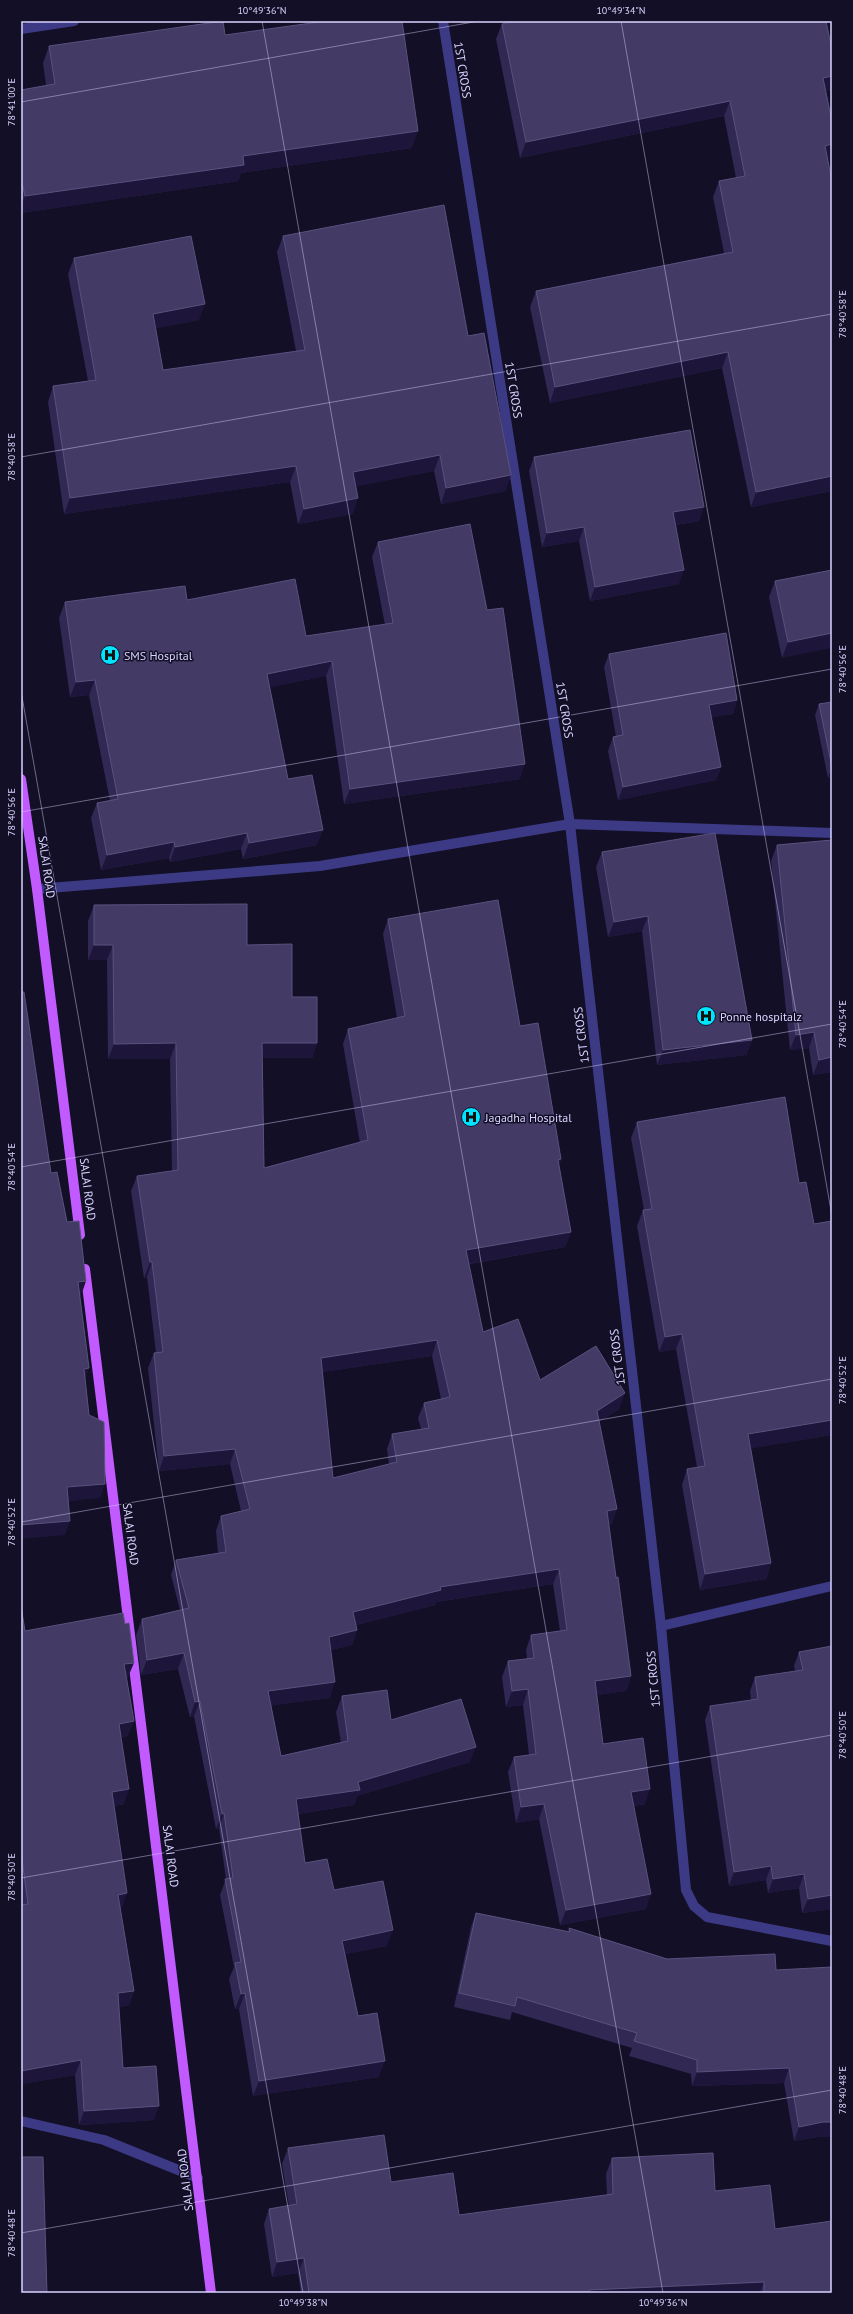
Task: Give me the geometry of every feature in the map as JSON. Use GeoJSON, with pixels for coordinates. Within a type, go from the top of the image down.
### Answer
{"type":"FeatureCollection","features":[{"type":"Feature","properties":{"kind":"main road","name":"SALAI ROAD"},"geometry":{"type":"LineString","coordinates":[[21,779],[37,889],[82,1245]]}},
{"type":"Feature","properties":{"kind":"main road","name":"SALAI ROAD"},"geometry":{"type":"LineString","coordinates":[[84,1260],[211,2293]]}},
{"type":"Feature","properties":{"kind":"street"},"geometry":{"type":"LineString","coordinates":[[21,29],[74,21]]}},
{"type":"Feature","properties":{"kind":"street","name":"1ST CROSS"},"geometry":{"type":"LineString","coordinates":[[442,21],[570,824],[661,1626],[686,1890],[694,1906],[707,1917],[832,1941]]}},
{"type":"Feature","properties":{"kind":"street"},"geometry":{"type":"LineString","coordinates":[[37,889],[320,866],[570,824],[832,832]]}},
{"type":"Feature","properties":{"kind":"street"},"geometry":{"type":"LineString","coordinates":[[661,1626],[832,1586]]}},
{"type":"Feature","properties":{"kind":"street"},"geometry":{"type":"LineString","coordinates":[[21,2120],[104,2140],[198,2178]]}},
{"type":"Feature","properties":{"kind":"building"},"geometry":{"type":"Polygon","coordinates":[[[223,21],[225,35],[326,21],[402,21],[418,131],[243,156],[244,165],[25,196],[21,179],[21,90],[55,84],[49,46],[223,21]]]}},
{"type":"Feature","properties":{"kind":"building"},"geometry":{"type":"Polygon","coordinates":[[[515,21],[826,21],[832,50],[832,76],[823,78],[832,122],[832,144],[825,146],[832,181],[832,476],[756,492],[728,352],[555,387],[536,291],[733,252],[719,181],[745,176],[730,101],[526,142],[502,24],[515,21]]]}},
{"type":"Feature","properties":{"kind":"building"},"geometry":{"type":"Polygon","coordinates":[[[444,205],[468,336],[484,333],[511,475],[446,488],[440,455],[353,472],[358,498],[304,509],[296,466],[70,498],[53,386],[96,380],[74,258],[191,236],[205,304],[153,314],[163,370],[305,350],[283,236],[444,205]]]}},
{"type":"Feature","properties":{"kind":"building"},"geometry":{"type":"Polygon","coordinates":[[[690,430],[704,507],[673,512],[684,570],[595,587],[584,527],[547,533],[534,457],[690,430]]]}},
{"type":"Feature","properties":{"kind":"building"},"geometry":{"type":"Polygon","coordinates":[[[470,524],[487,610],[503,608],[525,764],[350,789],[332,661],[267,674],[288,779],[312,775],[323,830],[249,843],[247,833],[175,847],[174,842],[107,855],[97,803],[118,799],[95,680],[76,682],[65,602],[185,586],[187,600],[295,579],[306,636],[393,623],[378,542],[470,524]]]}},
{"type":"Feature","properties":{"kind":"building"},"geometry":{"type":"Polygon","coordinates":[[[832,570],[832,633],[788,642],[775,581],[832,570]]]}},
{"type":"Feature","properties":{"kind":"building"},"geometry":{"type":"Polygon","coordinates":[[[726,633],[737,700],[709,705],[721,767],[623,787],[613,737],[623,735],[609,654],[726,633]]]}},
{"type":"Feature","properties":{"kind":"building"},"geometry":{"type":"Polygon","coordinates":[[[832,702],[832,767],[819,704],[832,702]]]}},
{"type":"Feature","properties":{"kind":"building"},"geometry":{"type":"Polygon","coordinates":[[[715,833],[752,1040],[663,1050],[648,916],[614,922],[602,852],[715,833]]]}},
{"type":"Feature","properties":{"kind":"building"},"geometry":{"type":"Polygon","coordinates":[[[832,840],[832,1057],[819,1060],[814,1032],[796,1035],[777,845],[832,840]]]}},
{"type":"Feature","properties":{"kind":"building"},"geometry":{"type":"Polygon","coordinates":[[[498,900],[520,1026],[538,1023],[561,1159],[558,1160],[571,1232],[466,1250],[483,1332],[518,1319],[540,1380],[596,1346],[625,1393],[597,1411],[617,1509],[607,1511],[616,1578],[618,1577],[631,1676],[595,1681],[603,1744],[643,1738],[650,1789],[631,1792],[651,1894],[566,1910],[544,1804],[521,1807],[514,1757],[536,1754],[528,1689],[512,1691],[508,1661],[534,1658],[531,1635],[567,1630],[559,1569],[440,1587],[441,1590],[353,1612],[357,1630],[329,1637],[335,1682],[268,1691],[281,1756],[348,1741],[342,1696],[387,1690],[391,1720],[461,1699],[476,1747],[358,1782],[360,1790],[296,1799],[305,1863],[327,1859],[334,1890],[383,1881],[393,1930],[342,1941],[358,2016],[377,2013],[385,2061],[259,2081],[245,1993],[241,1994],[235,1963],[241,1962],[225,1879],[233,1878],[224,1813],[222,1814],[200,1701],[195,1702],[184,1653],[147,1660],[142,1619],[189,1608],[176,1560],[226,1552],[221,1516],[250,1509],[235,1449],[164,1456],[154,1353],[163,1352],[152,1262],[150,1262],[137,1176],[178,1170],[176,1043],[114,1044],[113,945],[94,945],[94,905],[247,904],[247,945],[292,944],[292,997],[317,997],[317,1043],[262,1043],[264,1168],[368,1140],[348,1029],[405,1016],[388,919],[498,900]],[[437,1340],[321,1358],[333,1478],[397,1462],[392,1434],[429,1428],[424,1403],[450,1397],[437,1340]]]}},
{"type":"Feature","properties":{"kind":"building"},"geometry":{"type":"Polygon","coordinates":[[[21,992],[24,992],[51,1173],[57,1172],[67,1222],[79,1221],[86,1281],[78,1282],[89,1368],[84,1369],[89,1415],[104,1422],[105,1484],[67,1487],[70,1521],[21,1525],[21,992]]]}},
{"type":"Feature","properties":{"kind":"building"},"geometry":{"type":"Polygon","coordinates":[[[785,1097],[799,1183],[806,1182],[814,1224],[832,1221],[832,1420],[748,1434],[771,1563],[705,1574],[687,1469],[705,1466],[682,1334],[665,1337],[643,1210],[652,1209],[637,1122],[785,1097]]]}},
{"type":"Feature","properties":{"kind":"building"},"geometry":{"type":"Polygon","coordinates":[[[21,1606],[25,1631],[123,1613],[125,1624],[129,1623],[134,1663],[124,1664],[134,1721],[119,1724],[129,1789],[112,1792],[127,1893],[118,1895],[134,1991],[118,1993],[123,2068],[156,2066],[159,2106],[84,2111],[81,2060],[21,2071],[21,1905],[28,1904],[21,1852],[21,1606]]]}},
{"type":"Feature","properties":{"kind":"building"},"geometry":{"type":"Polygon","coordinates":[[[832,1646],[832,1895],[808,1899],[804,1874],[773,1879],[771,1866],[734,1872],[710,1706],[758,1699],[755,1677],[803,1670],[799,1652],[832,1646]]]}},
{"type":"Feature","properties":{"kind":"building"},"geometry":{"type":"Polygon","coordinates":[[[476,1913],[570,1932],[569,1928],[667,1959],[775,1954],[776,1970],[832,1967],[832,2122],[823,2122],[799,2127],[789,2068],[697,2072],[697,2060],[634,2041],[637,2033],[517,1997],[515,2006],[459,1993],[476,1913]]]}},
{"type":"Feature","properties":{"kind":"building"},"geometry":{"type":"Polygon","coordinates":[[[384,2135],[391,2182],[453,2173],[459,2215],[613,2194],[612,2158],[713,2153],[715,2191],[770,2185],[775,2229],[832,2221],[832,2293],[764,2293],[764,2282],[589,2290],[589,2293],[309,2293],[304,2258],[277,2262],[269,2209],[297,2204],[288,2148],[384,2135]]]}},
{"type":"Feature","properties":{"kind":"building"},"geometry":{"type":"Polygon","coordinates":[[[21,2157],[43,2157],[47,2293],[21,2293],[21,2157]]]}},
{"type":"Feature","properties":{"kind":"place","name":"SMS Hospital"},"geometry":{"type":"Point","coordinates":[110,655]}},
{"type":"Feature","properties":{"kind":"place","name":"Ponne hospitalz"},"geometry":{"type":"Point","coordinates":[706,1016]}},
{"type":"Feature","properties":{"kind":"place","name":"Jagadha Hospital"},"geometry":{"type":"Point","coordinates":[471,1117]}}]}
